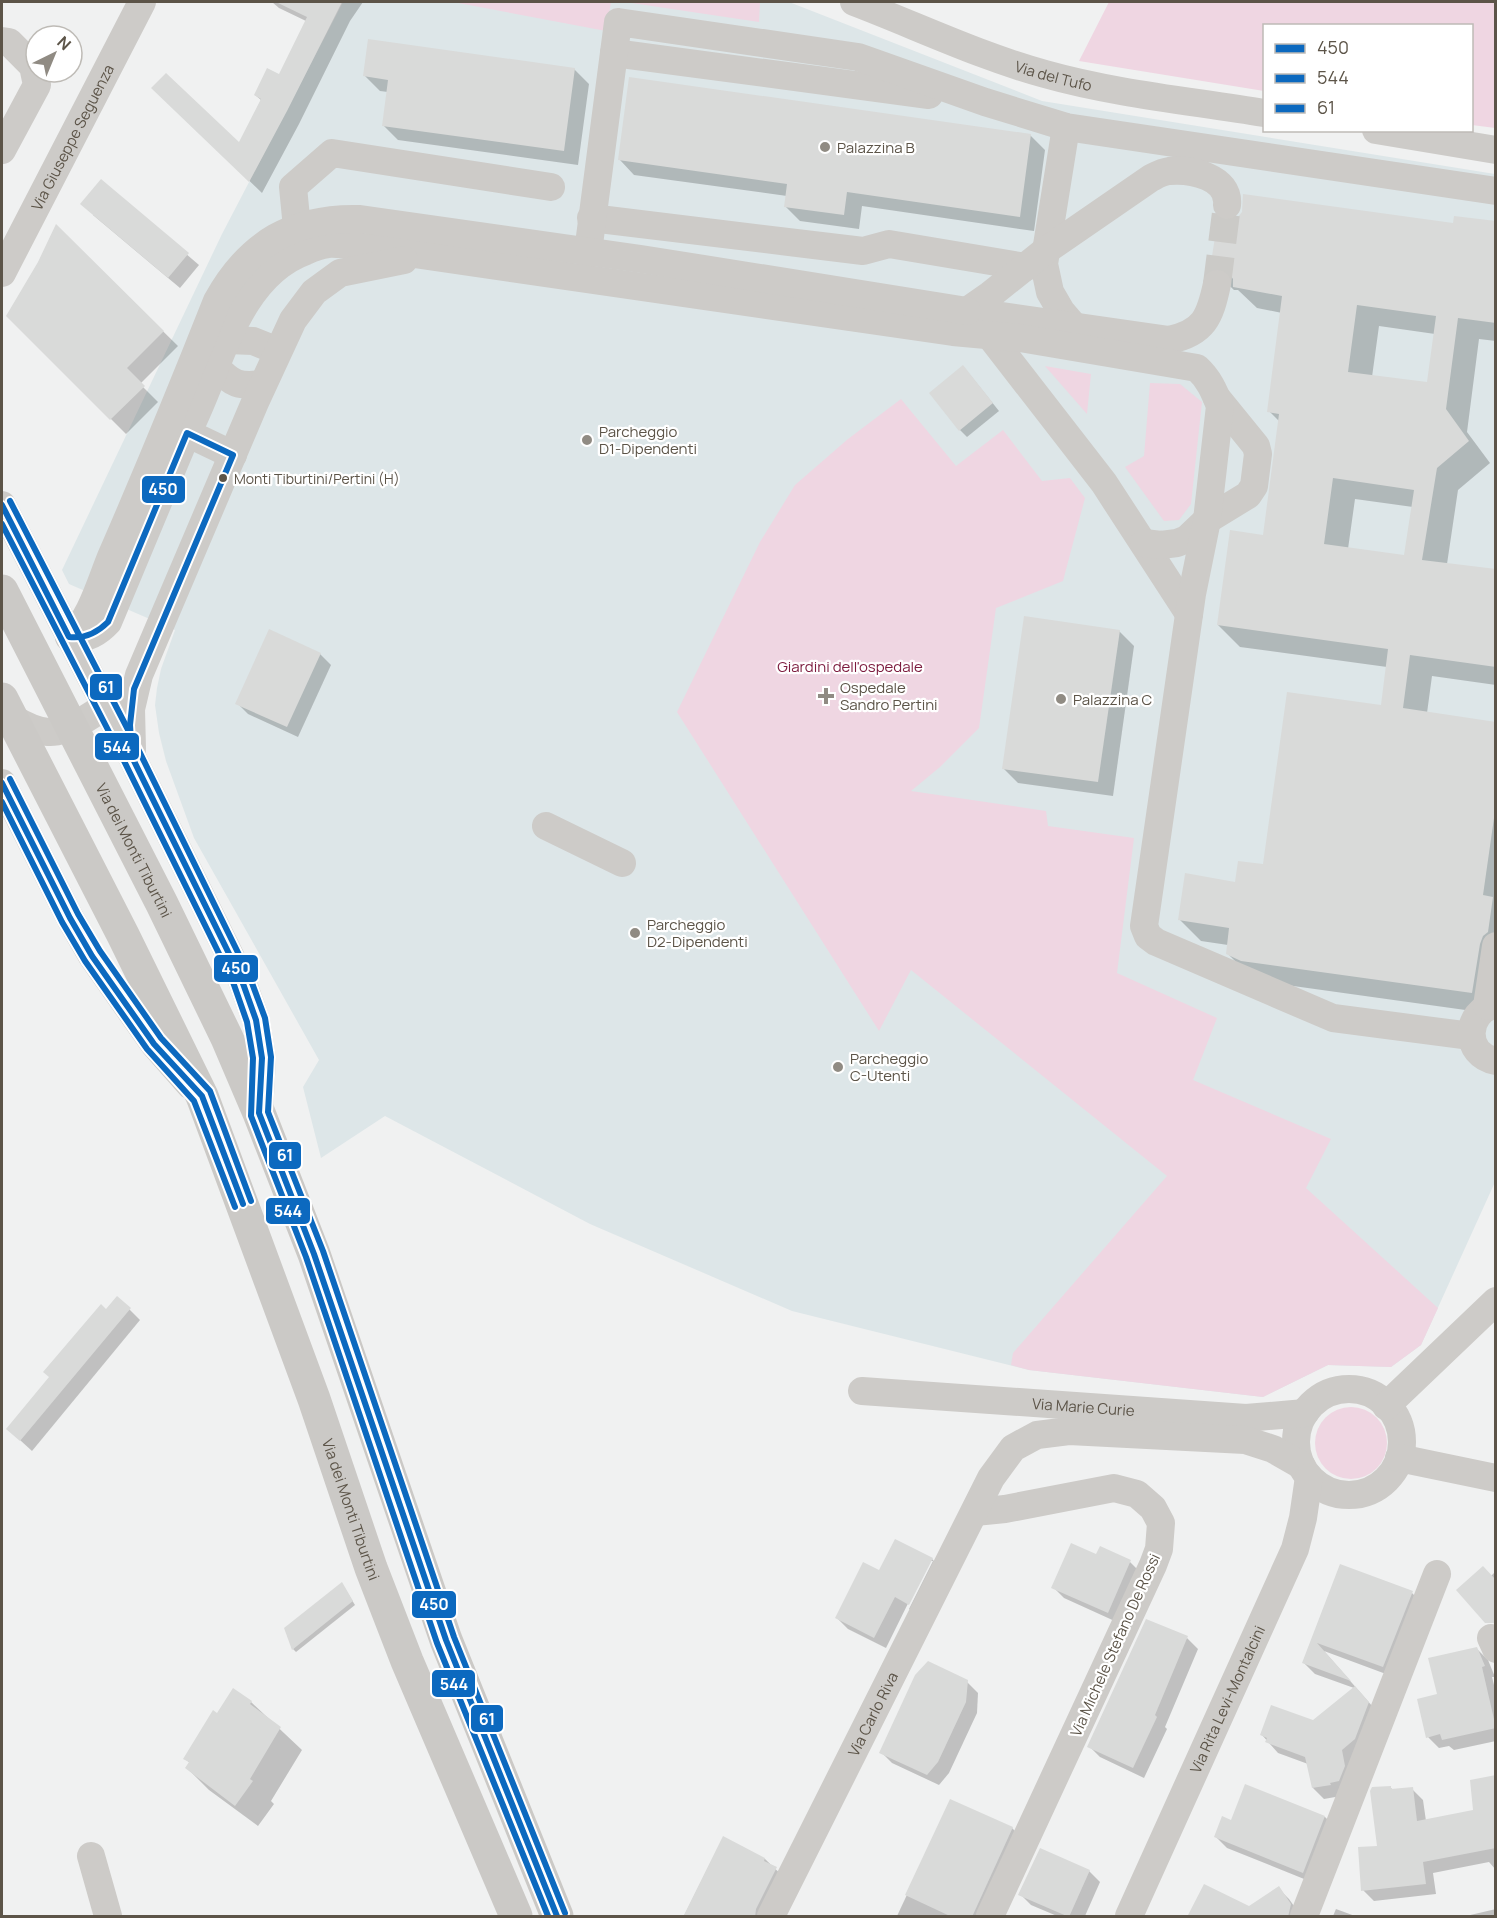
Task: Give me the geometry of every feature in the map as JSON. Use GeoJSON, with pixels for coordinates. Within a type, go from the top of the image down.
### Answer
{"type":"FeatureCollection","features":[{"type":"Feature","properties":{"kind":"main road","name":"Via dei Monti Tiburtini"},"geometry":{"type":"LineString","coordinates":[[2,591],[167,914],[227,1038],[259,1113],[314,1254],[435,1610],[557,1917]]}},
{"type":"Feature","properties":{"kind":"main road","name":"Via dei Monti Tiburtini"},"geometry":{"type":"LineString","coordinates":[[7,709],[123,935],[202,1096],[310,1388],[371,1568],[407,1661],[516,1917]]}},
{"type":"Feature","properties":{"kind":"street","name":"Via Giuseppe Seguenza"},"geometry":{"type":"LineString","coordinates":[[2,273],[142,2]]}},
{"type":"Feature","properties":{"kind":"street","name":"Via del Tufo"},"geometry":{"type":"LineString","coordinates":[[854,2],[970,48],[1044,74],[1085,84],[1263,112]]}},
{"type":"Feature","properties":{"kind":"street"},"geometry":{"type":"LineString","coordinates":[[2,41],[9,42],[33,66],[37,85],[2,150]]}},
{"type":"Feature","properties":{"kind":"street"},"geometry":{"type":"LineString","coordinates":[[588,252],[614,53],[985,102],[1066,127],[1496,191]]}},
{"type":"Feature","properties":{"kind":"street"},"geometry":{"type":"LineString","coordinates":[[1035,259],[1066,127]]}},
{"type":"Feature","properties":{"kind":"street"},"geometry":{"type":"LineString","coordinates":[[1388,132],[1496,150]]}},
{"type":"Feature","properties":{"kind":"street"},"geometry":{"type":"LineString","coordinates":[[297,228],[293,187],[332,153],[551,187]]}},
{"type":"Feature","properties":{"kind":"street"},"geometry":{"type":"LineString","coordinates":[[967,311],[990,296],[1035,259],[1151,178],[1166,171],[1201,174],[1211,179],[1221,185],[1228,197],[1227,205]]}},
{"type":"Feature","properties":{"kind":"street"},"geometry":{"type":"LineString","coordinates":[[591,218],[863,251],[890,243],[1035,259],[1044,264],[1050,292],[1061,311],[1073,325]]}},
{"type":"Feature","properties":{"kind":"street"},"geometry":{"type":"LineString","coordinates":[[69,637],[77,631],[88,612],[222,293],[237,269],[251,254],[281,234],[297,228],[336,219],[360,219],[641,259],[967,311],[1169,340],[1187,337],[1201,326],[1212,307],[1218,284]]}},
{"type":"Feature","properties":{"kind":"street"},"geometry":{"type":"LineString","coordinates":[[69,637],[88,636],[108,622],[187,434],[198,414],[232,326],[256,289],[275,269],[298,254],[327,244],[373,248],[990,336],[1020,338],[1197,368],[1206,377],[1220,406],[1207,520],[1189,614],[1144,926],[1148,936],[1156,942],[1333,1018],[1471,1036]]}},
{"type":"Feature","properties":{"kind":"street"},"geometry":{"type":"LineString","coordinates":[[132,757],[131,709],[139,675],[262,384],[293,320],[314,292],[340,273],[428,256]]}},
{"type":"Feature","properties":{"kind":"street"},"geometry":{"type":"LineString","coordinates":[[990,336],[1104,483],[1189,614]]}},
{"type":"Feature","properties":{"kind":"street"},"geometry":{"type":"LineString","coordinates":[[227,340],[253,341],[278,351]]}},
{"type":"Feature","properties":{"kind":"street"},"geometry":{"type":"LineString","coordinates":[[216,367],[236,384],[248,386],[262,384]]}},
{"type":"Feature","properties":{"kind":"street"},"geometry":{"type":"LineString","coordinates":[[1143,543],[1161,545],[1187,539],[1207,520],[1248,495],[1254,486],[1258,453],[1256,446],[1217,398]]}},
{"type":"Feature","properties":{"kind":"street"},"geometry":{"type":"LineString","coordinates":[[187,434],[233,455]]}},
{"type":"Feature","properties":{"kind":"street","name":"Via dei Monti Tiburtini"},"geometry":{"type":"LineString","coordinates":[[2,505],[132,757],[241,978],[256,1020],[262,1058],[259,1113]]}},
{"type":"Feature","properties":{"kind":"street"},"geometry":{"type":"LineString","coordinates":[[7,709],[30,727],[49,732],[58,731],[106,706],[139,675]]}},
{"type":"Feature","properties":{"kind":"street","name":"Via dei Monti Tiburtini"},"geometry":{"type":"LineString","coordinates":[[2,783],[70,918],[92,956],[154,1044],[202,1096]]}},
{"type":"Feature","properties":{"kind":"street"},"geometry":{"type":"LineString","coordinates":[[546,826],[622,863]]}},
{"type":"Feature","properties":{"kind":"street"},"geometry":{"type":"LineString","coordinates":[[1496,946],[1491,1005],[1478,1014],[1472,1024],[1471,1036],[1474,1047],[1482,1055],[1496,1061]]}},
{"type":"Feature","properties":{"kind":"street"},"geometry":{"type":"LineString","coordinates":[[1386,1406],[1496,1301]]}},
{"type":"Feature","properties":{"kind":"street"},"geometry":{"type":"LineString","coordinates":[[1339,1390],[1356,1390],[1364,1392],[1386,1406],[1397,1421],[1401,1449],[1395,1467],[1384,1482],[1368,1491],[1350,1495],[1331,1492],[1323,1488],[1305,1471],[1296,1441],[1298,1428],[1305,1413],[1316,1401],[1339,1390]]}},
{"type":"Feature","properties":{"kind":"street","name":"Via Marie Curie"},"geometry":{"type":"LineString","coordinates":[[862,1391],[1246,1418],[1305,1413]]}},
{"type":"Feature","properties":{"kind":"street","name":"Via Carlo Riva"},"geometry":{"type":"LineString","coordinates":[[771,1917],[991,1478],[1013,1448],[1037,1435],[1069,1431],[1245,1440],[1273,1449],[1305,1471]]}},
{"type":"Feature","properties":{"kind":"street"},"geometry":{"type":"LineString","coordinates":[[1399,1458],[1496,1478]]}},
{"type":"Feature","properties":{"kind":"street","name":"Via Rita Levi-Montalcini"},"geometry":{"type":"LineString","coordinates":[[1129,1917],[1295,1549],[1303,1518],[1305,1471]]}},
{"type":"Feature","properties":{"kind":"street","name":"Via Michele Stefano De Rossi"},"geometry":{"type":"LineString","coordinates":[[975,1512],[1005,1509],[1114,1488],[1137,1494],[1153,1508],[1161,1523],[1159,1549],[1153,1565],[990,1917]]}},
{"type":"Feature","properties":{"kind":"street"},"geometry":{"type":"LineString","coordinates":[[1304,1917],[1437,1574]]}},
{"type":"Feature","properties":{"kind":"street"},"geometry":{"type":"LineString","coordinates":[[91,1856],[108,1917]]}},
{"type":"Feature","properties":{"kind":"shaded area","name":"Ospedale Sandro Pertini"},"geometry":{"type":"Polygon","coordinates":[[[343,2],[789,2],[1042,101],[1495,174],[1495,1182],[1421,1345],[1391,1367],[1328,1365],[1263,1397],[1029,1370],[792,1311],[590,1224],[385,1116],[321,1158],[303,1087],[319,1060],[194,838],[166,761],[155,705],[161,669],[175,630],[69,584],[62,570],[222,234],[343,2]]]}},
{"type":"Feature","properties":{"kind":"green space"},"geometry":{"type":"Polygon","coordinates":[[[453,2],[611,2],[606,31],[453,2]]]}},
{"type":"Feature","properties":{"kind":"green space"},"geometry":{"type":"Polygon","coordinates":[[[625,2],[760,2],[759,22],[625,2]]]}},
{"type":"Feature","properties":{"kind":"green space"},"geometry":{"type":"Polygon","coordinates":[[[1109,2],[1495,2],[1495,128],[1473,125],[1473,24],[1263,24],[1263,91],[1079,61],[1109,2]]]}},
{"type":"Feature","properties":{"kind":"green space"},"geometry":{"type":"Polygon","coordinates":[[[1045,366],[1091,374],[1087,414],[1045,366]]]}},
{"type":"Feature","properties":{"kind":"green space"},"geometry":{"type":"Polygon","coordinates":[[[1150,383],[1180,384],[1202,402],[1191,504],[1179,520],[1164,521],[1125,467],[1144,456],[1150,383]]]}},
{"type":"Feature","properties":{"kind":"green space","name":"Giardini dell'ospedale"},"geometry":{"type":"Polygon","coordinates":[[[901,399],[956,466],[1003,430],[1042,481],[1070,478],[1085,498],[1063,581],[996,608],[979,728],[940,767],[911,791],[1046,811],[1048,826],[1134,838],[1117,973],[1217,1018],[1193,1080],[1331,1139],[1306,1188],[1438,1308],[1421,1345],[1391,1367],[1328,1365],[1263,1397],[1029,1370],[1011,1365],[1013,1353],[1167,1176],[911,970],[879,1031],[677,712],[760,542],[795,485],[848,439],[901,399]]]}},
{"type":"Feature","properties":{"kind":"green space"},"geometry":{"type":"Polygon","coordinates":[[[1351,1407],[1365,1410],[1377,1417],[1384,1429],[1387,1443],[1384,1457],[1377,1469],[1365,1476],[1351,1479],[1337,1476],[1325,1469],[1318,1457],[1315,1443],[1318,1429],[1325,1417],[1337,1410],[1351,1407]]]}},
{"type":"Feature","properties":{"kind":"building"},"geometry":{"type":"Polygon","coordinates":[[[276,2],[342,2],[249,182],[151,88],[166,73],[239,142],[261,99],[254,95],[267,68],[279,74],[307,17],[276,2]]]}},
{"type":"Feature","properties":{"kind":"building"},"geometry":{"type":"Polygon","coordinates":[[[368,39],[575,68],[564,151],[382,126],[388,80],[363,76],[368,39]]]}},
{"type":"Feature","properties":{"kind":"building","name":"Palazzina B"},"geometry":{"type":"Polygon","coordinates":[[[629,77],[1031,134],[1020,217],[847,192],[844,215],[784,207],[787,184],[618,160],[629,77]]]}},
{"type":"Feature","properties":{"kind":"building"},"geometry":{"type":"Polygon","coordinates":[[[101,179],[189,253],[168,278],[80,204],[101,179]]]}},
{"type":"Feature","properties":{"kind":"building"},"geometry":{"type":"Polygon","coordinates":[[[1243,194],[1453,223],[1454,216],[1496,221],[1496,323],[1458,318],[1446,409],[1469,441],[1437,468],[1422,560],[1496,569],[1496,667],[1410,655],[1403,708],[1496,722],[1496,804],[1483,895],[1493,897],[1488,932],[1483,936],[1480,944],[1472,993],[1241,961],[1226,954],[1229,928],[1178,920],[1185,873],[1235,882],[1238,861],[1263,864],[1287,692],[1381,705],[1388,649],[1217,625],[1230,530],[1263,535],[1279,414],[1267,412],[1282,296],[1233,287],[1233,279],[1228,272],[1220,268],[1210,269],[1218,218],[1228,221],[1237,218],[1242,212],[1243,194]],[[1357,305],[1348,372],[1427,382],[1436,316],[1357,305]],[[1333,478],[1324,544],[1404,555],[1414,490],[1333,478]]]}},
{"type":"Feature","properties":{"kind":"building"},"geometry":{"type":"Polygon","coordinates":[[[56,224],[164,331],[127,368],[145,386],[110,420],[6,316],[38,262],[56,224]]]}},
{"type":"Feature","properties":{"kind":"building"},"geometry":{"type":"Polygon","coordinates":[[[963,365],[993,403],[959,431],[929,393],[963,365]]]}},
{"type":"Feature","properties":{"kind":"building","name":"Palazzina C"},"geometry":{"type":"Polygon","coordinates":[[[1024,616],[1120,630],[1098,782],[1002,769],[1024,616]]]}},
{"type":"Feature","properties":{"kind":"building"},"geometry":{"type":"Polygon","coordinates":[[[269,629],[321,653],[287,727],[235,704],[269,629]]]}},
{"type":"Feature","properties":{"kind":"building"},"geometry":{"type":"Polygon","coordinates":[[[117,1296],[131,1308],[20,1441],[6,1429],[49,1377],[43,1372],[101,1304],[106,1309],[117,1296]]]}},
{"type":"Feature","properties":{"kind":"building"},"geometry":{"type":"Polygon","coordinates":[[[895,1539],[933,1558],[909,1605],[895,1597],[874,1638],[835,1618],[863,1562],[879,1570],[895,1539]]]}},
{"type":"Feature","properties":{"kind":"building"},"geometry":{"type":"Polygon","coordinates":[[[1071,1543],[1096,1554],[1100,1546],[1131,1560],[1108,1613],[1051,1588],[1071,1543]]]}},
{"type":"Feature","properties":{"kind":"building"},"geometry":{"type":"Polygon","coordinates":[[[1340,1564],[1413,1591],[1383,1667],[1317,1643],[1351,1681],[1302,1663],[1340,1564]]]}},
{"type":"Feature","properties":{"kind":"building"},"geometry":{"type":"Polygon","coordinates":[[[1483,1566],[1496,1580],[1496,1623],[1485,1623],[1456,1590],[1483,1566]]]}},
{"type":"Feature","properties":{"kind":"building"},"geometry":{"type":"Polygon","coordinates":[[[342,1582],[353,1601],[292,1650],[284,1628],[342,1582]]]}},
{"type":"Feature","properties":{"kind":"building"},"geometry":{"type":"Polygon","coordinates":[[[1146,1619],[1188,1636],[1155,1715],[1157,1717],[1133,1768],[1087,1747],[1146,1619]]]}},
{"type":"Feature","properties":{"kind":"building"},"geometry":{"type":"Polygon","coordinates":[[[1477,1647],[1485,1666],[1482,1667],[1496,1728],[1442,1740],[1440,1734],[1426,1738],[1417,1699],[1437,1694],[1428,1658],[1477,1647]]]}},
{"type":"Feature","properties":{"kind":"building"},"geometry":{"type":"Polygon","coordinates":[[[928,1661],[968,1680],[966,1702],[938,1762],[927,1775],[879,1753],[915,1675],[928,1661]]]}},
{"type":"Feature","properties":{"kind":"building"},"geometry":{"type":"Polygon","coordinates":[[[1355,1686],[1369,1702],[1355,1739],[1342,1750],[1345,1766],[1339,1781],[1330,1783],[1331,1785],[1312,1788],[1305,1757],[1265,1742],[1267,1738],[1260,1735],[1271,1705],[1313,1720],[1355,1686]]]}},
{"type":"Feature","properties":{"kind":"building"},"geometry":{"type":"Polygon","coordinates":[[[233,1688],[252,1701],[250,1704],[281,1727],[250,1779],[253,1781],[235,1806],[185,1768],[189,1762],[183,1759],[213,1710],[217,1713],[233,1688]]]}},
{"type":"Feature","properties":{"kind":"building"},"geometry":{"type":"Polygon","coordinates":[[[1496,1775],[1496,1848],[1423,1862],[1426,1884],[1361,1891],[1358,1847],[1377,1846],[1370,1791],[1372,1787],[1391,1786],[1391,1789],[1413,1787],[1417,1821],[1473,1810],[1470,1780],[1496,1775]]]}},
{"type":"Feature","properties":{"kind":"building"},"geometry":{"type":"Polygon","coordinates":[[[1245,1784],[1325,1816],[1303,1873],[1214,1837],[1222,1816],[1231,1820],[1245,1784]]]}},
{"type":"Feature","properties":{"kind":"building"},"geometry":{"type":"Polygon","coordinates":[[[950,1799],[1013,1827],[972,1917],[952,1917],[905,1895],[950,1799]]]}},
{"type":"Feature","properties":{"kind":"building"},"geometry":{"type":"Polygon","coordinates":[[[723,1836],[765,1858],[764,1861],[777,1867],[756,1909],[755,1917],[683,1917],[723,1836]]]}},
{"type":"Feature","properties":{"kind":"building"},"geometry":{"type":"Polygon","coordinates":[[[1040,1848],[1090,1870],[1069,1917],[1018,1895],[1040,1848]]]}},
{"type":"Feature","properties":{"kind":"building"},"geometry":{"type":"Polygon","coordinates":[[[1204,1884],[1249,1906],[1279,1886],[1291,1904],[1288,1917],[1187,1917],[1204,1884]]]}},
{"type":"Feature","properties":{"kind":"tunnel"},"geometry":{"type":"LineString","coordinates":[[1217,284],[1227,205]]}},
{"type":"Feature","properties":{"kind":"transit line","name":"450"},"geometry":{"type":"LineString","coordinates":[[2,505],[69,637],[85,636],[100,629],[108,622],[187,433],[233,455],[134,689],[130,725],[132,757],[241,978],[256,1020],[262,1058],[259,1113],[314,1254],[446,1640],[557,1916]]}},
{"type":"Feature","properties":{"kind":"transit line","name":"61"},"geometry":{"type":"LineString","coordinates":[[10,501],[140,753],[249,975],[265,1018],[271,1057],[268,1112],[323,1251],[454,1637],[565,1913]]}},
{"type":"Feature","properties":{"kind":"transit line","name":"544"},"geometry":{"type":"LineString","coordinates":[[2,524],[124,761],[233,982],[247,1022],[253,1058],[251,1116],[306,1257],[437,1643],[548,1916]]}},
{"type":"Feature","properties":{"kind":"transit line","name":"61"},"geometry":{"type":"LineString","coordinates":[[10,779],[78,914],[100,951],[161,1038],[210,1091],[251,1201]]}},
{"type":"Feature","properties":{"kind":"transit line","name":"450"},"geometry":{"type":"LineString","coordinates":[[2,783],[70,918],[92,956],[154,1044],[202,1096],[243,1204]]}},
{"type":"Feature","properties":{"kind":"transit line","name":"544"},"geometry":{"type":"LineString","coordinates":[[2,802],[62,922],[85,961],[147,1049],[194,1101],[235,1207]]}},
{"type":"Feature","properties":{"kind":"place","name":"Palazzina B"},"geometry":{"type":"Point","coordinates":[825,147]}},
{"type":"Feature","properties":{"kind":"place","name":"Parcheggio D1-Dipendenti"},"geometry":{"type":"Point","coordinates":[587,440]}},
{"type":"Feature","properties":{"kind":"place","name":"Monti Tiburtini/Pertini (H)"},"geometry":{"type":"Point","coordinates":[223,478]}},
{"type":"Feature","properties":{"kind":"place","name":"Ospedale Sandro Pertini"},"geometry":{"type":"Point","coordinates":[826,696]}},
{"type":"Feature","properties":{"kind":"place","name":"Palazzina C"},"geometry":{"type":"Point","coordinates":[1061,699]}},
{"type":"Feature","properties":{"kind":"place","name":"Parcheggio D2-Dipendenti"},"geometry":{"type":"Point","coordinates":[635,933]}},
{"type":"Feature","properties":{"kind":"place","name":"Parcheggio C-Utenti"},"geometry":{"type":"Point","coordinates":[838,1067]}}]}
